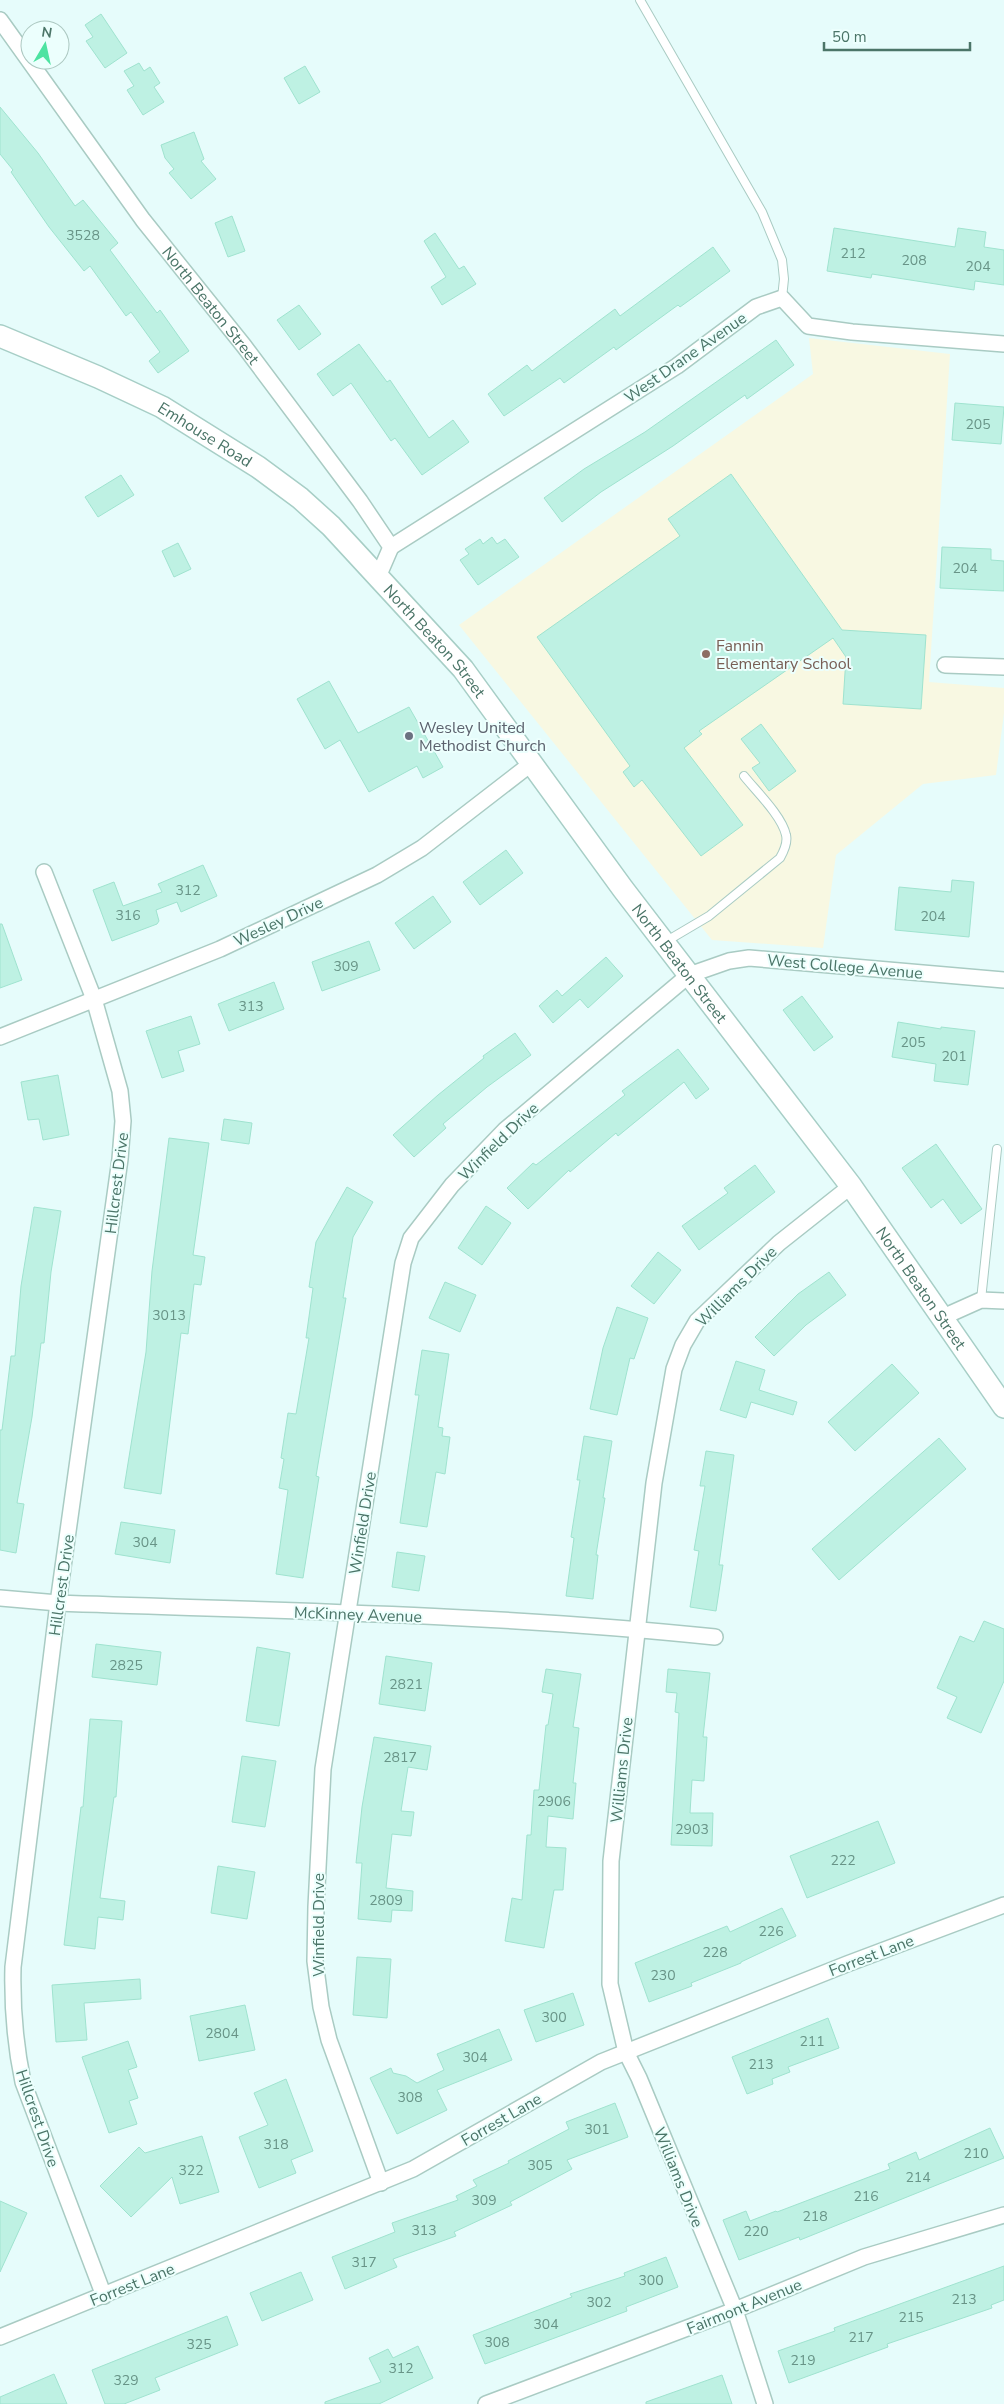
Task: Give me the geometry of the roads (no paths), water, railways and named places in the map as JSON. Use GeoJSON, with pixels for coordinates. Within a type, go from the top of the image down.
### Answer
{"type":"FeatureCollection","features":[{"type":"Feature","properties":{"kind":"main road","name":"Emhouse Road"},"geometry":{"type":"LineString","coordinates":[[0,336],[98,377],[162,407],[258,467],[300,498],[331,526],[378,577]]}},
{"type":"Feature","properties":{"kind":"main road","name":"North Beaton Street"},"geometry":{"type":"LineString","coordinates":[[378,577],[463,669],[664,942],[851,1186],[1004,1407]]}},
{"type":"Feature","properties":{"kind":"street","name":"North Beaton Street"},"geometry":{"type":"LineString","coordinates":[[0,20],[144,220],[244,346],[360,501],[392,547],[378,577]]}},
{"type":"Feature","properties":{"kind":"street"},"geometry":{"type":"LineString","coordinates":[[782,298],[808,326],[852,332],[1004,344]]}},
{"type":"Feature","properties":{"kind":"street","name":"West Drane Avenue"},"geometry":{"type":"LineString","coordinates":[[392,547],[677,366],[756,307],[782,298]]}},
{"type":"Feature","properties":{"kind":"street"},"geometry":{"type":"LineString","coordinates":[[945,665],[1004,667]]}},
{"type":"Feature","properties":{"kind":"street","name":"Wesley Drive"},"geometry":{"type":"LineString","coordinates":[[0,1037],[220,949],[378,875],[422,848],[532,763]]}},
{"type":"Feature","properties":{"kind":"street","name":"Hillcrest Drive"},"geometry":{"type":"LineString","coordinates":[[44,872],[94,999],[120,1090],[123,1121],[120,1159],[58,1603],[13,1968],[12,2005],[16,2048],[23,2082],[104,2296]]}},
{"type":"Feature","properties":{"kind":"street","name":"West College Avenue"},"geometry":{"type":"LineString","coordinates":[[689,975],[728,961],[749,958],[1004,980]]}},
{"type":"Feature","properties":{"kind":"street","name":"Winfield Drive"},"geometry":{"type":"LineString","coordinates":[[381,2183],[329,2040],[321,2007],[315,1961],[316,1907],[323,1769],[403,1263],[412,1238],[452,1185],[505,1130],[689,975]]}},
{"type":"Feature","properties":{"kind":"street","name":"Williams Drive"},"geometry":{"type":"LineString","coordinates":[[765,2404],[735,2310],[639,2078],[626,2052],[610,1984],[609,1921],[611,1861],[654,1483],[674,1369],[683,1345],[697,1321],[779,1243],[851,1186]]}},
{"type":"Feature","properties":{"kind":"street"},"geometry":{"type":"LineString","coordinates":[[943,1317],[981,1300],[1004,1300]]}},
{"type":"Feature","properties":{"kind":"street","name":"McKinney Avenue"},"geometry":{"type":"LineString","coordinates":[[0,1598],[58,1603],[466,1617],[637,1629],[715,1637]]}},
{"type":"Feature","properties":{"kind":"street","name":"Forrest Lane"},"geometry":{"type":"LineString","coordinates":[[0,2337],[413,2169],[601,2062],[847,1964],[1004,1905]]}},
{"type":"Feature","properties":{"kind":"street","name":"Fairmont Avenue"},"geometry":{"type":"LineString","coordinates":[[486,2404],[735,2310],[864,2257],[1004,2215]]}},
{"type":"Feature","properties":{"kind":"lane"},"geometry":{"type":"LineString","coordinates":[[640,0],[762,212],[782,260],[784,279],[782,298]]}},
{"type":"Feature","properties":{"kind":"lane"},"geometry":{"type":"LineString","coordinates":[[664,942],[709,916],[771,867],[783,853],[787,836],[780,822],[744,776]]}},
{"type":"Feature","properties":{"kind":"lane"},"geometry":{"type":"LineString","coordinates":[[981,1300],[997,1149]]}},
{"type":"Feature","properties":{"kind":"place","name":"Fannin Elementary School"},"geometry":{"type":"Point","coordinates":[706,654]}},
{"type":"Feature","properties":{"kind":"place","name":"Wesley United Methodist Church"},"geometry":{"type":"Point","coordinates":[409,736]}}]}
